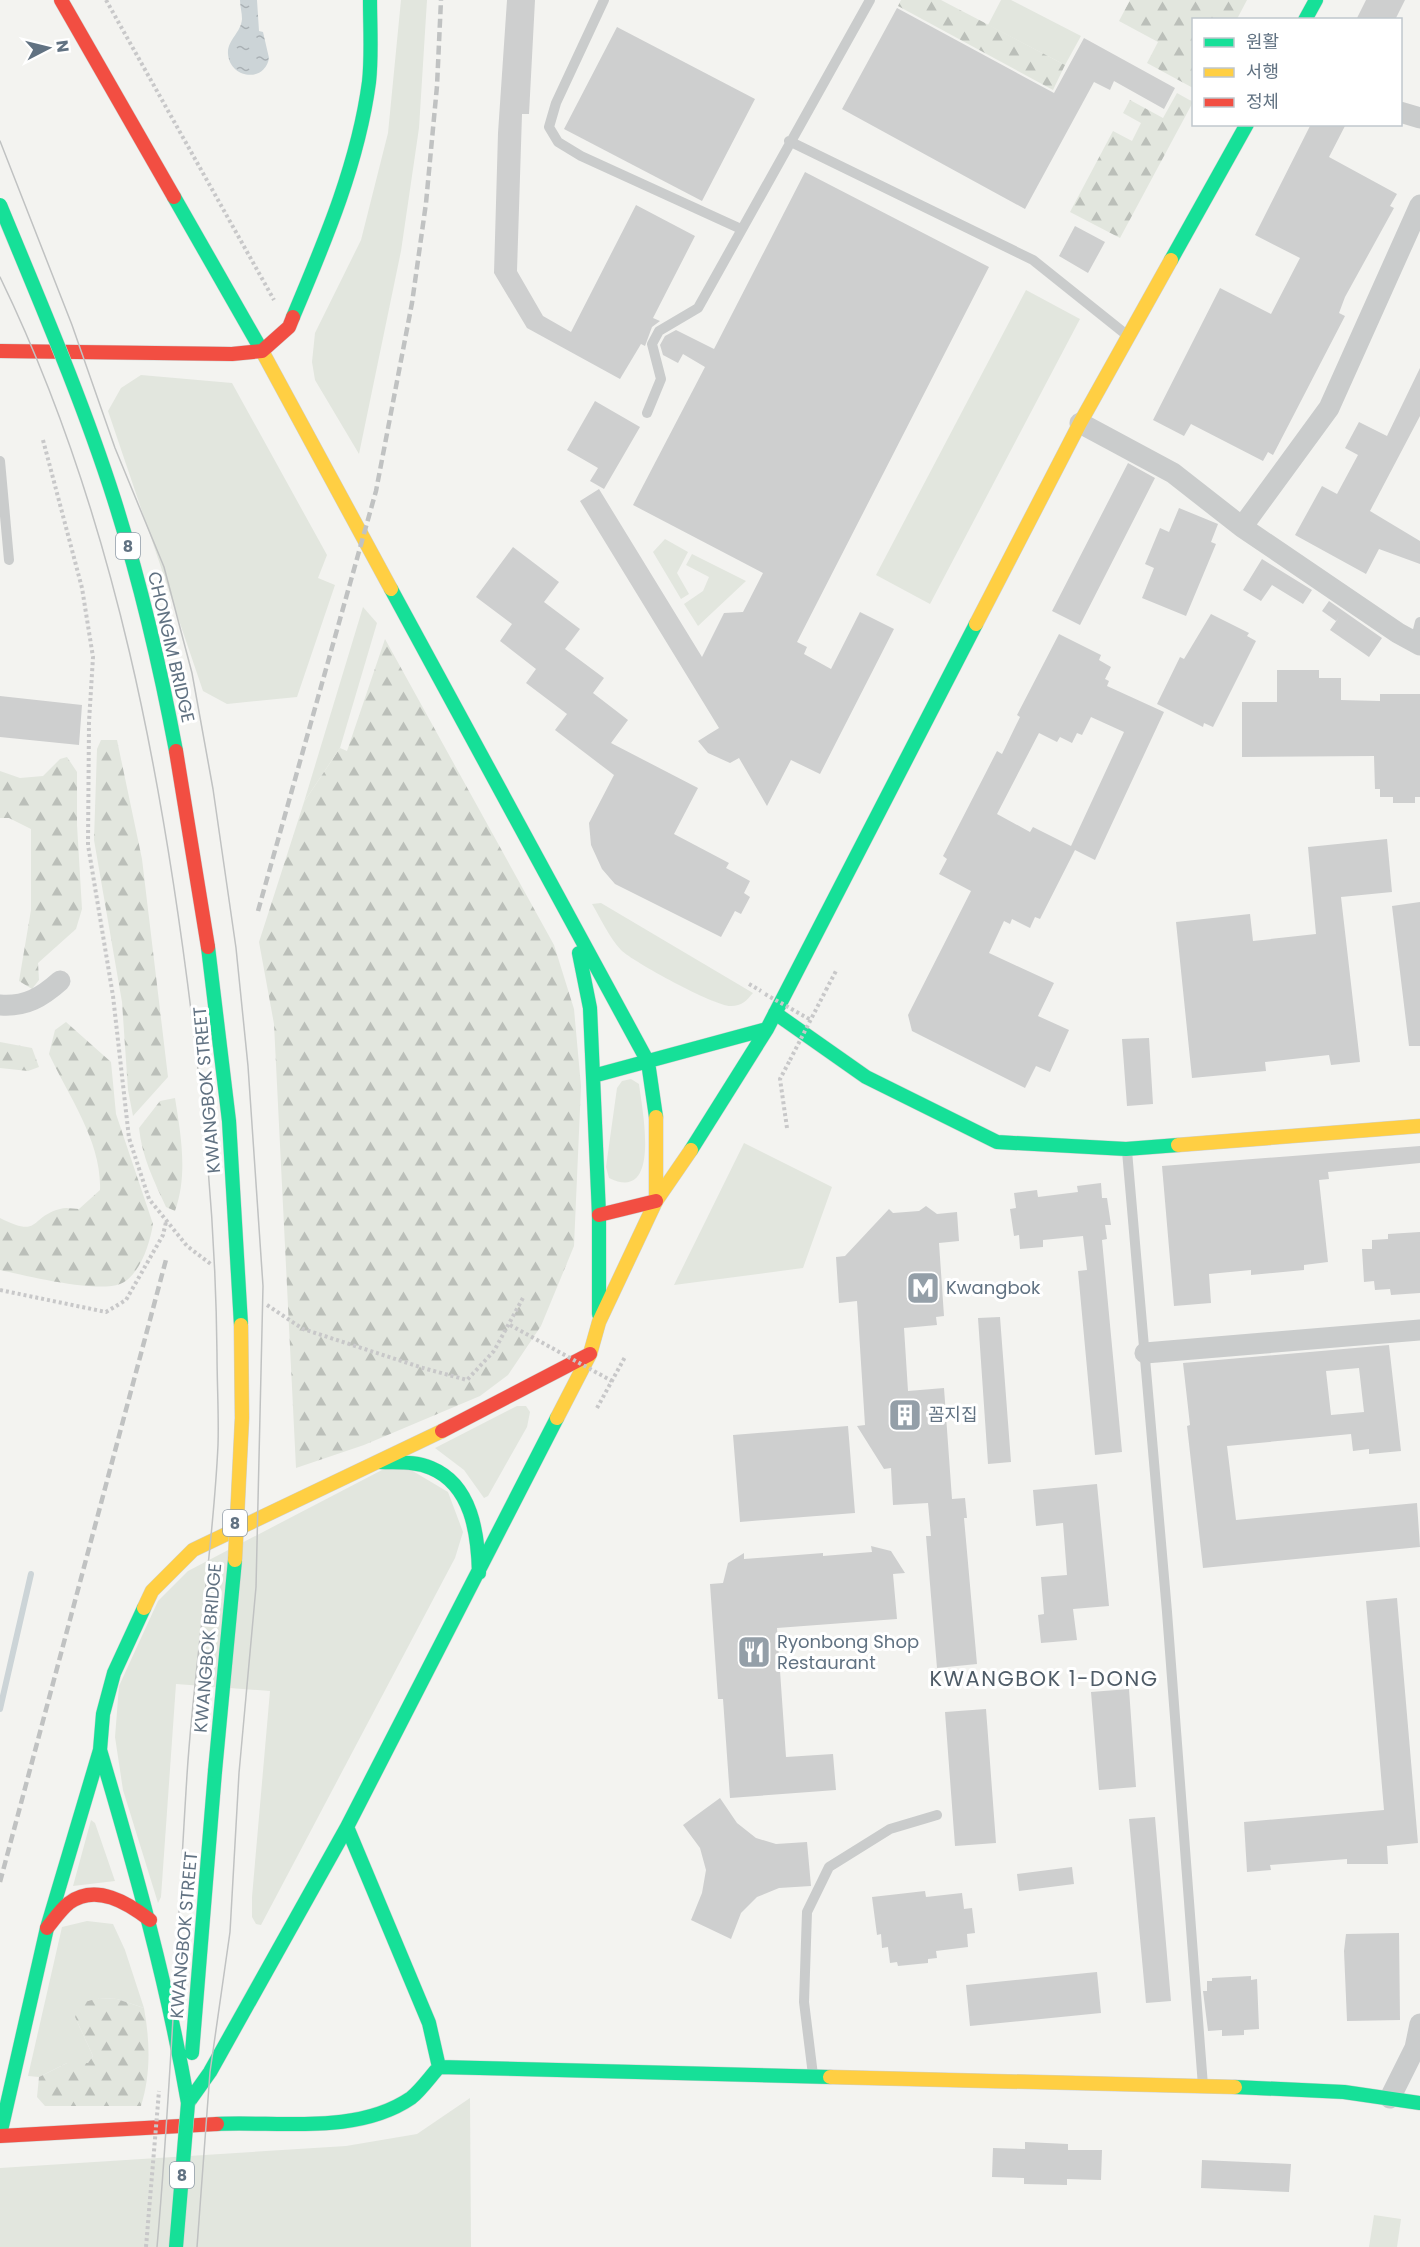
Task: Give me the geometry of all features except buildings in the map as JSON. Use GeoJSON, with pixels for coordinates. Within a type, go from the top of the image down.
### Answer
{"type":"FeatureCollection","features":[{"type":"Feature","properties":{"kind":"main road"},"geometry":{"type":"LineString","coordinates":[[61,0],[262,351],[648,1062],[657,1130],[656,1201]]}},
{"type":"Feature","properties":{"kind":"main road"},"geometry":{"type":"LineString","coordinates":[[0,351],[232,354],[262,351],[289,327],[340,199],[356,146],[369,81],[370,0]]}},
{"type":"Feature","properties":{"kind":"main road"},"geometry":{"type":"LineString","coordinates":[[1306,18],[1316,0]]}},
{"type":"Feature","properties":{"kind":"main road"},"geometry":{"type":"LineString","coordinates":[[188,2103],[210,2072],[347,1827],[479,1573],[590,1354],[599,1322],[656,1201],[718,1111],[767,1029],[1080,423],[1245,126]]}},
{"type":"Feature","properties":{"kind":"main road","name":"CHONGIM BRIDGE"},"geometry":{"type":"LineString","coordinates":[[0,204],[79,398],[114,499],[150,626],[175,742],[203,903]]}},
{"type":"Feature","properties":{"kind":"main road","name":"KWANGBOK STREET"},"geometry":{"type":"LineString","coordinates":[[203,903],[216,992],[228,1117],[239,1275]]}},
{"type":"Feature","properties":{"kind":"main road"},"geometry":{"type":"LineString","coordinates":[[574,924],[590,1008],[599,1215],[599,1322]]}},
{"type":"Feature","properties":{"kind":"main road"},"geometry":{"type":"LineString","coordinates":[[775,1013],[866,1077],[997,1142],[1126,1149],[1420,1126]]}},
{"type":"Feature","properties":{"kind":"main road"},"geometry":{"type":"LineString","coordinates":[[592,1076],[767,1029]]}},
{"type":"Feature","properties":{"kind":"main road"},"geometry":{"type":"LineString","coordinates":[[599,1215],[656,1201]]}},
{"type":"Feature","properties":{"kind":"main road","name":"KWANGBOK BRIDGE"},"geometry":{"type":"LineString","coordinates":[[215,1771],[242,1420],[239,1275]]}},
{"type":"Feature","properties":{"kind":"main road"},"geometry":{"type":"LineString","coordinates":[[590,1354],[400,1452],[372,1462],[193,1550],[152,1591],[114,1673],[103,1714],[100,1750],[47,1928],[0,2135],[238,2123],[328,2122],[381,2113],[412,2097],[439,2067],[1203,2086],[1344,2092],[1420,2103]]}},
{"type":"Feature","properties":{"kind":"main road"},"geometry":{"type":"LineString","coordinates":[[372,1462],[433,1468],[449,1479],[466,1502],[479,1551],[479,1573]]}},
{"type":"Feature","properties":{"kind":"main road"},"geometry":{"type":"LineString","coordinates":[[100,1750],[150,1920],[173,2016],[188,2103]]}},
{"type":"Feature","properties":{"kind":"main road","name":"KWANGBOK STREET"},"geometry":{"type":"LineString","coordinates":[[188,2103],[215,1771]]}},
{"type":"Feature","properties":{"kind":"main road"},"geometry":{"type":"LineString","coordinates":[[347,1827],[429,2023],[439,2067]]}},
{"type":"Feature","properties":{"kind":"main road"},"geometry":{"type":"LineString","coordinates":[[47,1928],[70,1903],[88,1896],[106,1894],[130,1903],[150,1920]]}},
{"type":"Feature","properties":{"kind":"main road","name":"8"},"geometry":{"type":"LineString","coordinates":[[176,2247],[188,2103]]}},
{"type":"Feature","properties":{"kind":"street"},"geometry":{"type":"LineString","coordinates":[[1402,112],[1420,118]]}},
{"type":"Feature","properties":{"kind":"street"},"geometry":{"type":"LineString","coordinates":[[1242,527],[1329,408],[1420,205]]}},
{"type":"Feature","properties":{"kind":"street"},"geometry":{"type":"LineString","coordinates":[[1080,423],[1173,473],[1242,527],[1418,636]]}},
{"type":"Feature","properties":{"kind":"street"},"geometry":{"type":"LineString","coordinates":[[0,1005],[27,1003],[42,997],[60,981]]}},
{"type":"Feature","properties":{"kind":"street"},"geometry":{"type":"LineString","coordinates":[[1145,1353],[1420,1330]]}},
{"type":"Feature","properties":{"kind":"street"},"geometry":{"type":"LineString","coordinates":[[1390,2098],[1414,2048],[1420,2024]]}},
{"type":"Feature","properties":{"kind":"lane"},"geometry":{"type":"LineString","coordinates":[[604,0],[556,103],[549,127],[558,142],[581,156],[741,229]]}},
{"type":"Feature","properties":{"kind":"lane"},"geometry":{"type":"LineString","coordinates":[[647,413],[661,379],[652,344],[659,331],[698,308],[789,141],[870,0]]}},
{"type":"Feature","properties":{"kind":"lane"},"geometry":{"type":"LineString","coordinates":[[789,141],[1033,260],[1128,336]]}},
{"type":"Feature","properties":{"kind":"lane"},"geometry":{"type":"LineString","coordinates":[[0,461],[9,560]]}},
{"type":"Feature","properties":{"kind":"lane"},"geometry":{"type":"LineString","coordinates":[[1126,1149],[1145,1353],[1203,2086]]}},
{"type":"Feature","properties":{"kind":"lane"},"geometry":{"type":"LineString","coordinates":[[813,2075],[804,2002],[807,1912],[811,1903],[829,1867],[890,1829],[937,1815]]}},
{"type":"Feature","properties":{"kind":"path"},"geometry":{"type":"LineString","coordinates":[[106,0],[289,327]]}},
{"type":"Feature","properties":{"kind":"path"},"geometry":{"type":"LineString","coordinates":[[43,440],[82,588],[93,657],[89,722],[88,846],[113,996],[129,1138],[149,1199],[187,1246],[214,1266]]}},
{"type":"Feature","properties":{"kind":"path"},"geometry":{"type":"LineString","coordinates":[[787,1128],[780,1078],[837,969]]}},
{"type":"Feature","properties":{"kind":"path"},"geometry":{"type":"LineString","coordinates":[[749,984],[811,1020]]}},
{"type":"Feature","properties":{"kind":"path"},"geometry":{"type":"LineString","coordinates":[[0,1290],[106,1312],[126,1300],[163,1235],[166,1222]]}},
{"type":"Feature","properties":{"kind":"path"},"geometry":{"type":"LineString","coordinates":[[260,1300],[303,1329],[467,1380],[494,1352],[525,1296]]}},
{"type":"Feature","properties":{"kind":"path"},"geometry":{"type":"LineString","coordinates":[[510,1325],[612,1381]]}},
{"type":"Feature","properties":{"kind":"path"},"geometry":{"type":"LineString","coordinates":[[597,1408],[625,1357]]}},
{"type":"Feature","properties":{"kind":"path"},"geometry":{"type":"LineString","coordinates":[[146,2247],[159,2091]]}},
{"type":"Feature","properties":{"kind":"green space"},"geometry":{"type":"Polygon","coordinates":[[[401,0],[427,0],[419,128],[401,251],[359,454],[315,380],[312,362],[315,333],[361,240],[388,133],[401,0]]]}},
{"type":"Feature","properties":{"kind":"green space"},"geometry":{"type":"Polygon","coordinates":[[[901,0],[941,0],[1065,65],[1053,90],[898,6],[901,0]]]}},
{"type":"Feature","properties":{"kind":"green space"},"geometry":{"type":"Polygon","coordinates":[[[1001,0],[1011,0],[1081,36],[1065,65],[988,25],[1001,0]]]}},
{"type":"Feature","properties":{"kind":"green space"},"geometry":{"type":"Polygon","coordinates":[[[1130,0],[1247,0],[1238,18],[1192,18],[1192,87],[1147,63],[1158,42],[1119,21],[1130,0]]]}},
{"type":"Feature","properties":{"kind":"green space"},"geometry":{"type":"Polygon","coordinates":[[[1177,93],[1192,101],[1120,238],[1070,212],[1113,131],[1132,141],[1141,123],[1123,113],[1130,100],[1163,118],[1177,93]]]}},
{"type":"Feature","properties":{"kind":"green space"},"geometry":{"type":"Polygon","coordinates":[[[1026,290],[1080,319],[930,604],[876,575],[1026,290]]]}},
{"type":"Feature","properties":{"kind":"green space"},"geometry":{"type":"Polygon","coordinates":[[[141,375],[232,383],[327,555],[318,578],[335,585],[297,697],[227,704],[203,691],[108,411],[121,388],[141,375]]]}},
{"type":"Feature","properties":{"kind":"green space"},"geometry":{"type":"Polygon","coordinates":[[[665,539],[688,552],[677,573],[689,594],[681,599],[653,552],[665,539]]]}},
{"type":"Feature","properties":{"kind":"green space"},"geometry":{"type":"Polygon","coordinates":[[[692,554],[746,581],[698,626],[684,604],[703,591],[709,577],[686,565],[692,554]]]}},
{"type":"Feature","properties":{"kind":"green space"},"geometry":{"type":"Polygon","coordinates":[[[363,607],[377,623],[340,748],[304,802],[363,607]]]}},
{"type":"Feature","properties":{"kind":"green space"},"geometry":{"type":"Polygon","coordinates":[[[385,639],[554,945],[574,1009],[581,1086],[574,1246],[541,1326],[508,1375],[480,1396],[364,1445],[296,1468],[274,1024],[259,942],[304,802],[340,748],[347,751],[385,639]]]}},
{"type":"Feature","properties":{"kind":"green space"},"geometry":{"type":"Polygon","coordinates":[[[101,740],[117,740],[142,859],[168,1077],[133,1116],[128,1090],[122,1002],[94,840],[97,749],[101,740]]]}},
{"type":"Feature","properties":{"kind":"green space"},"geometry":{"type":"Polygon","coordinates":[[[67,757],[77,772],[77,825],[82,909],[76,929],[38,963],[39,980],[32,989],[19,981],[31,910],[31,829],[9,818],[0,818],[0,771],[20,778],[43,776],[60,759],[67,757]]]}},
{"type":"Feature","properties":{"kind":"green space"},"geometry":{"type":"Polygon","coordinates":[[[601,903],[753,993],[741,1004],[731,1006],[722,1004],[693,992],[641,964],[621,950],[613,939],[592,904],[601,903]]]}},
{"type":"Feature","properties":{"kind":"green space"},"geometry":{"type":"Polygon","coordinates":[[[66,1022],[111,1062],[116,1114],[153,1224],[143,1258],[133,1274],[120,1284],[95,1286],[61,1283],[0,1270],[0,1218],[22,1227],[29,1226],[60,1209],[79,1209],[100,1190],[96,1155],[90,1137],[49,1054],[55,1030],[66,1022]]]}},
{"type":"Feature","properties":{"kind":"green space"},"geometry":{"type":"Polygon","coordinates":[[[0,1042],[32,1048],[39,1067],[28,1071],[0,1068],[0,1042]]]}},
{"type":"Feature","properties":{"kind":"green space"},"geometry":{"type":"Polygon","coordinates":[[[631,1079],[639,1084],[645,1150],[643,1166],[636,1178],[626,1182],[609,1178],[606,1167],[617,1088],[622,1081],[631,1079]]]}},
{"type":"Feature","properties":{"kind":"green space"},"geometry":{"type":"Polygon","coordinates":[[[175,1098],[182,1169],[175,1211],[166,1207],[153,1178],[143,1149],[139,1128],[160,1101],[175,1098]]]}},
{"type":"Feature","properties":{"kind":"green space"},"geometry":{"type":"Polygon","coordinates":[[[744,1143],[832,1187],[803,1268],[674,1285],[744,1143]]]}},
{"type":"Feature","properties":{"kind":"green space"},"geometry":{"type":"Polygon","coordinates":[[[517,1406],[526,1406],[530,1412],[527,1427],[488,1496],[484,1498],[464,1470],[435,1448],[517,1406]]]}},
{"type":"Feature","properties":{"kind":"green space"},"geometry":{"type":"Polygon","coordinates":[[[382,1470],[411,1470],[448,1492],[463,1532],[455,1558],[261,1925],[256,1924],[252,1917],[252,1897],[270,1691],[176,1684],[161,1897],[158,1903],[123,1790],[115,1737],[119,1686],[158,1601],[188,1571],[382,1470]]]}},
{"type":"Feature","properties":{"kind":"green space"},"geometry":{"type":"Polygon","coordinates":[[[91,1820],[95,1823],[115,1881],[73,1886],[91,1820]]]}},
{"type":"Feature","properties":{"kind":"green space"},"geometry":{"type":"Polygon","coordinates":[[[87,1921],[113,1924],[125,1950],[144,2008],[117,1999],[99,1998],[75,2017],[93,2056],[88,2063],[67,2063],[39,2077],[28,2076],[62,1927],[87,1921]]]}},
{"type":"Feature","properties":{"kind":"green space"},"geometry":{"type":"Polygon","coordinates":[[[99,1998],[117,1999],[144,2008],[148,2057],[147,2082],[141,2106],[45,2106],[37,2097],[39,2077],[67,2063],[88,2063],[93,2056],[75,2017],[81,2003],[99,1998]]]}},
{"type":"Feature","properties":{"kind":"green space"},"geometry":{"type":"Polygon","coordinates":[[[470,2098],[471,2247],[0,2247],[0,2168],[346,2146],[417,2134],[470,2098]]]}},
{"type":"Feature","properties":{"kind":"green space"},"geometry":{"type":"Polygon","coordinates":[[[1374,2215],[1401,2219],[1397,2247],[1369,2247],[1374,2215]]]}},
{"type":"Feature","properties":{"kind":"water"},"geometry":{"type":"Polygon","coordinates":[[[240,0],[257,0],[259,31],[263,32],[269,58],[266,66],[255,74],[248,75],[235,69],[228,54],[228,49],[241,24],[240,0]]]}},
{"type":"Feature","properties":{"kind":"waterway"},"geometry":{"type":"LineString","coordinates":[[0,1709],[31,1574]]}},
{"type":"Feature","properties":{"kind":"tram line"},"geometry":{"type":"LineString","coordinates":[[0,141],[72,325],[115,448],[164,567],[192,673],[213,789],[236,948],[248,1066],[263,1286],[256,1587],[239,1773],[230,1932],[210,2072],[197,2247]]}},
{"type":"Feature","properties":{"kind":"tram line"},"geometry":{"type":"LineString","coordinates":[[0,277],[40,368],[75,461],[105,556],[129,652],[168,847],[204,1121],[215,1276],[218,1445],[212,1528],[190,1734],[157,2247]]}},
{"type":"Feature","properties":{"kind":"railway"},"geometry":{"type":"LineString","coordinates":[[258,911],[376,491],[412,303],[426,203],[437,86],[441,0]]}},
{"type":"Feature","properties":{"kind":"railway"},"geometry":{"type":"LineString","coordinates":[[0,1882],[167,1256]]}},
{"type":"Feature","properties":{"kind":"traffic: fast"},"geometry":{"type":"LineString","coordinates":[[293,317],[339,202],[357,143],[370,72],[370,0]]}},
{"type":"Feature","properties":{"kind":"traffic: fast"},"geometry":{"type":"LineString","coordinates":[[1306,18],[1316,0]]}},
{"type":"Feature","properties":{"kind":"traffic: fast"},"geometry":{"type":"LineString","coordinates":[[1171,260],[1246,126]]}},
{"type":"Feature","properties":{"kind":"traffic: fast"},"geometry":{"type":"LineString","coordinates":[[174,197],[262,351]]}},
{"type":"Feature","properties":{"kind":"traffic: fast"},"geometry":{"type":"LineString","coordinates":[[0,205],[74,388],[114,499],[149,624],[176,751]]}},
{"type":"Feature","properties":{"kind":"traffic: fast"},"geometry":{"type":"LineString","coordinates":[[391,589],[648,1062],[656,1117]]}},
{"type":"Feature","properties":{"kind":"traffic: fast"},"geometry":{"type":"LineString","coordinates":[[691,1150],[767,1029],[976,624]]}},
{"type":"Feature","properties":{"kind":"traffic: fast"},"geometry":{"type":"LineString","coordinates":[[208,947],[229,1121],[241,1325]]}},
{"type":"Feature","properties":{"kind":"traffic: fast"},"geometry":{"type":"LineString","coordinates":[[579,953],[590,1008],[599,1215],[599,1314]]}},
{"type":"Feature","properties":{"kind":"traffic: fast"},"geometry":{"type":"LineString","coordinates":[[775,1013],[866,1077],[997,1142],[1126,1149],[1178,1145]]}},
{"type":"Feature","properties":{"kind":"traffic: fast"},"geometry":{"type":"LineString","coordinates":[[593,1076],[767,1029]]}},
{"type":"Feature","properties":{"kind":"traffic: fast"},"geometry":{"type":"LineString","coordinates":[[439,2067],[429,2023],[347,1827],[557,1418]]}},
{"type":"Feature","properties":{"kind":"traffic: fast"},"geometry":{"type":"LineString","coordinates":[[380,1462],[412,1463],[425,1466],[445,1476],[456,1486],[464,1498],[474,1527],[479,1573]]}},
{"type":"Feature","properties":{"kind":"traffic: fast"},"geometry":{"type":"LineString","coordinates":[[215,1771],[235,1560]]}},
{"type":"Feature","properties":{"kind":"traffic: fast"},"geometry":{"type":"LineString","coordinates":[[0,2135],[47,1928],[100,1750],[103,1714],[114,1673],[144,1608]]}},
{"type":"Feature","properties":{"kind":"traffic: fast"},"geometry":{"type":"LineString","coordinates":[[100,1750],[149,1925],[180,2058],[188,2103]]}},
{"type":"Feature","properties":{"kind":"traffic: fast"},"geometry":{"type":"LineString","coordinates":[[192,2053],[215,1771]]}},
{"type":"Feature","properties":{"kind":"traffic: fast"},"geometry":{"type":"LineString","coordinates":[[188,2103],[210,2072],[347,1827]]}},
{"type":"Feature","properties":{"kind":"traffic: fast"},"geometry":{"type":"LineString","coordinates":[[217,2124],[317,2124],[367,2117],[390,2110],[411,2098],[439,2067],[830,2077]]}},
{"type":"Feature","properties":{"kind":"traffic: fast"},"geometry":{"type":"LineString","coordinates":[[1235,2087],[1344,2092],[1420,2103]]}},
{"type":"Feature","properties":{"kind":"traffic: fast"},"geometry":{"type":"LineString","coordinates":[[176,2247],[188,2103]]}},
{"type":"Feature","properties":{"kind":"traffic: slow"},"geometry":{"type":"LineString","coordinates":[[976,624],[1080,423],[1171,260]]}},
{"type":"Feature","properties":{"kind":"traffic: slow"},"geometry":{"type":"LineString","coordinates":[[262,351],[391,589]]}},
{"type":"Feature","properties":{"kind":"traffic: slow"},"geometry":{"type":"LineString","coordinates":[[656,1117],[656,1201]]}},
{"type":"Feature","properties":{"kind":"traffic: slow"},"geometry":{"type":"LineString","coordinates":[[1178,1145],[1420,1126]]}},
{"type":"Feature","properties":{"kind":"traffic: slow"},"geometry":{"type":"LineString","coordinates":[[557,1418],[590,1354],[599,1322],[656,1201],[691,1150]]}},
{"type":"Feature","properties":{"kind":"traffic: slow"},"geometry":{"type":"LineString","coordinates":[[235,1560],[242,1418],[241,1325]]}},
{"type":"Feature","properties":{"kind":"traffic: slow"},"geometry":{"type":"LineString","coordinates":[[144,1608],[152,1591],[193,1550],[442,1431]]}},
{"type":"Feature","properties":{"kind":"traffic: slow"},"geometry":{"type":"LineString","coordinates":[[830,2077],[1235,2087]]}},
{"type":"Feature","properties":{"kind":"traffic: jam"},"geometry":{"type":"LineString","coordinates":[[61,0],[174,197]]}},
{"type":"Feature","properties":{"kind":"traffic: jam"},"geometry":{"type":"LineString","coordinates":[[0,351],[232,354],[262,351],[289,327],[293,317]]}},
{"type":"Feature","properties":{"kind":"traffic: jam"},"geometry":{"type":"LineString","coordinates":[[176,751],[208,947]]}},
{"type":"Feature","properties":{"kind":"traffic: jam"},"geometry":{"type":"LineString","coordinates":[[599,1215],[656,1201]]}},
{"type":"Feature","properties":{"kind":"traffic: jam"},"geometry":{"type":"LineString","coordinates":[[442,1431],[590,1354]]}},
{"type":"Feature","properties":{"kind":"traffic: jam"},"geometry":{"type":"LineString","coordinates":[[47,1928],[69,1903],[79,1897],[90,1895],[101,1895],[122,1902],[150,1920]]}},
{"type":"Feature","properties":{"kind":"traffic: jam"},"geometry":{"type":"LineString","coordinates":[[0,2136],[217,2124]]}},
{"type":"Feature","properties":{"kind":"place","name":"Kwangbok"},"geometry":{"type":"Point","coordinates":[923,1288]}},
{"type":"Feature","properties":{"kind":"place","name":"꼼지집"},"geometry":{"type":"Point","coordinates":[905,1415]}},
{"type":"Feature","properties":{"kind":"place","name":"Ryonbong Shop Restaurant"},"geometry":{"type":"Point","coordinates":[754,1652]}},
{"type":"Feature","properties":{"kind":"district","name":"KWANGBOK 1-DONG"},"geometry":{"type":"Point","coordinates":[1044,1679]}}]}
